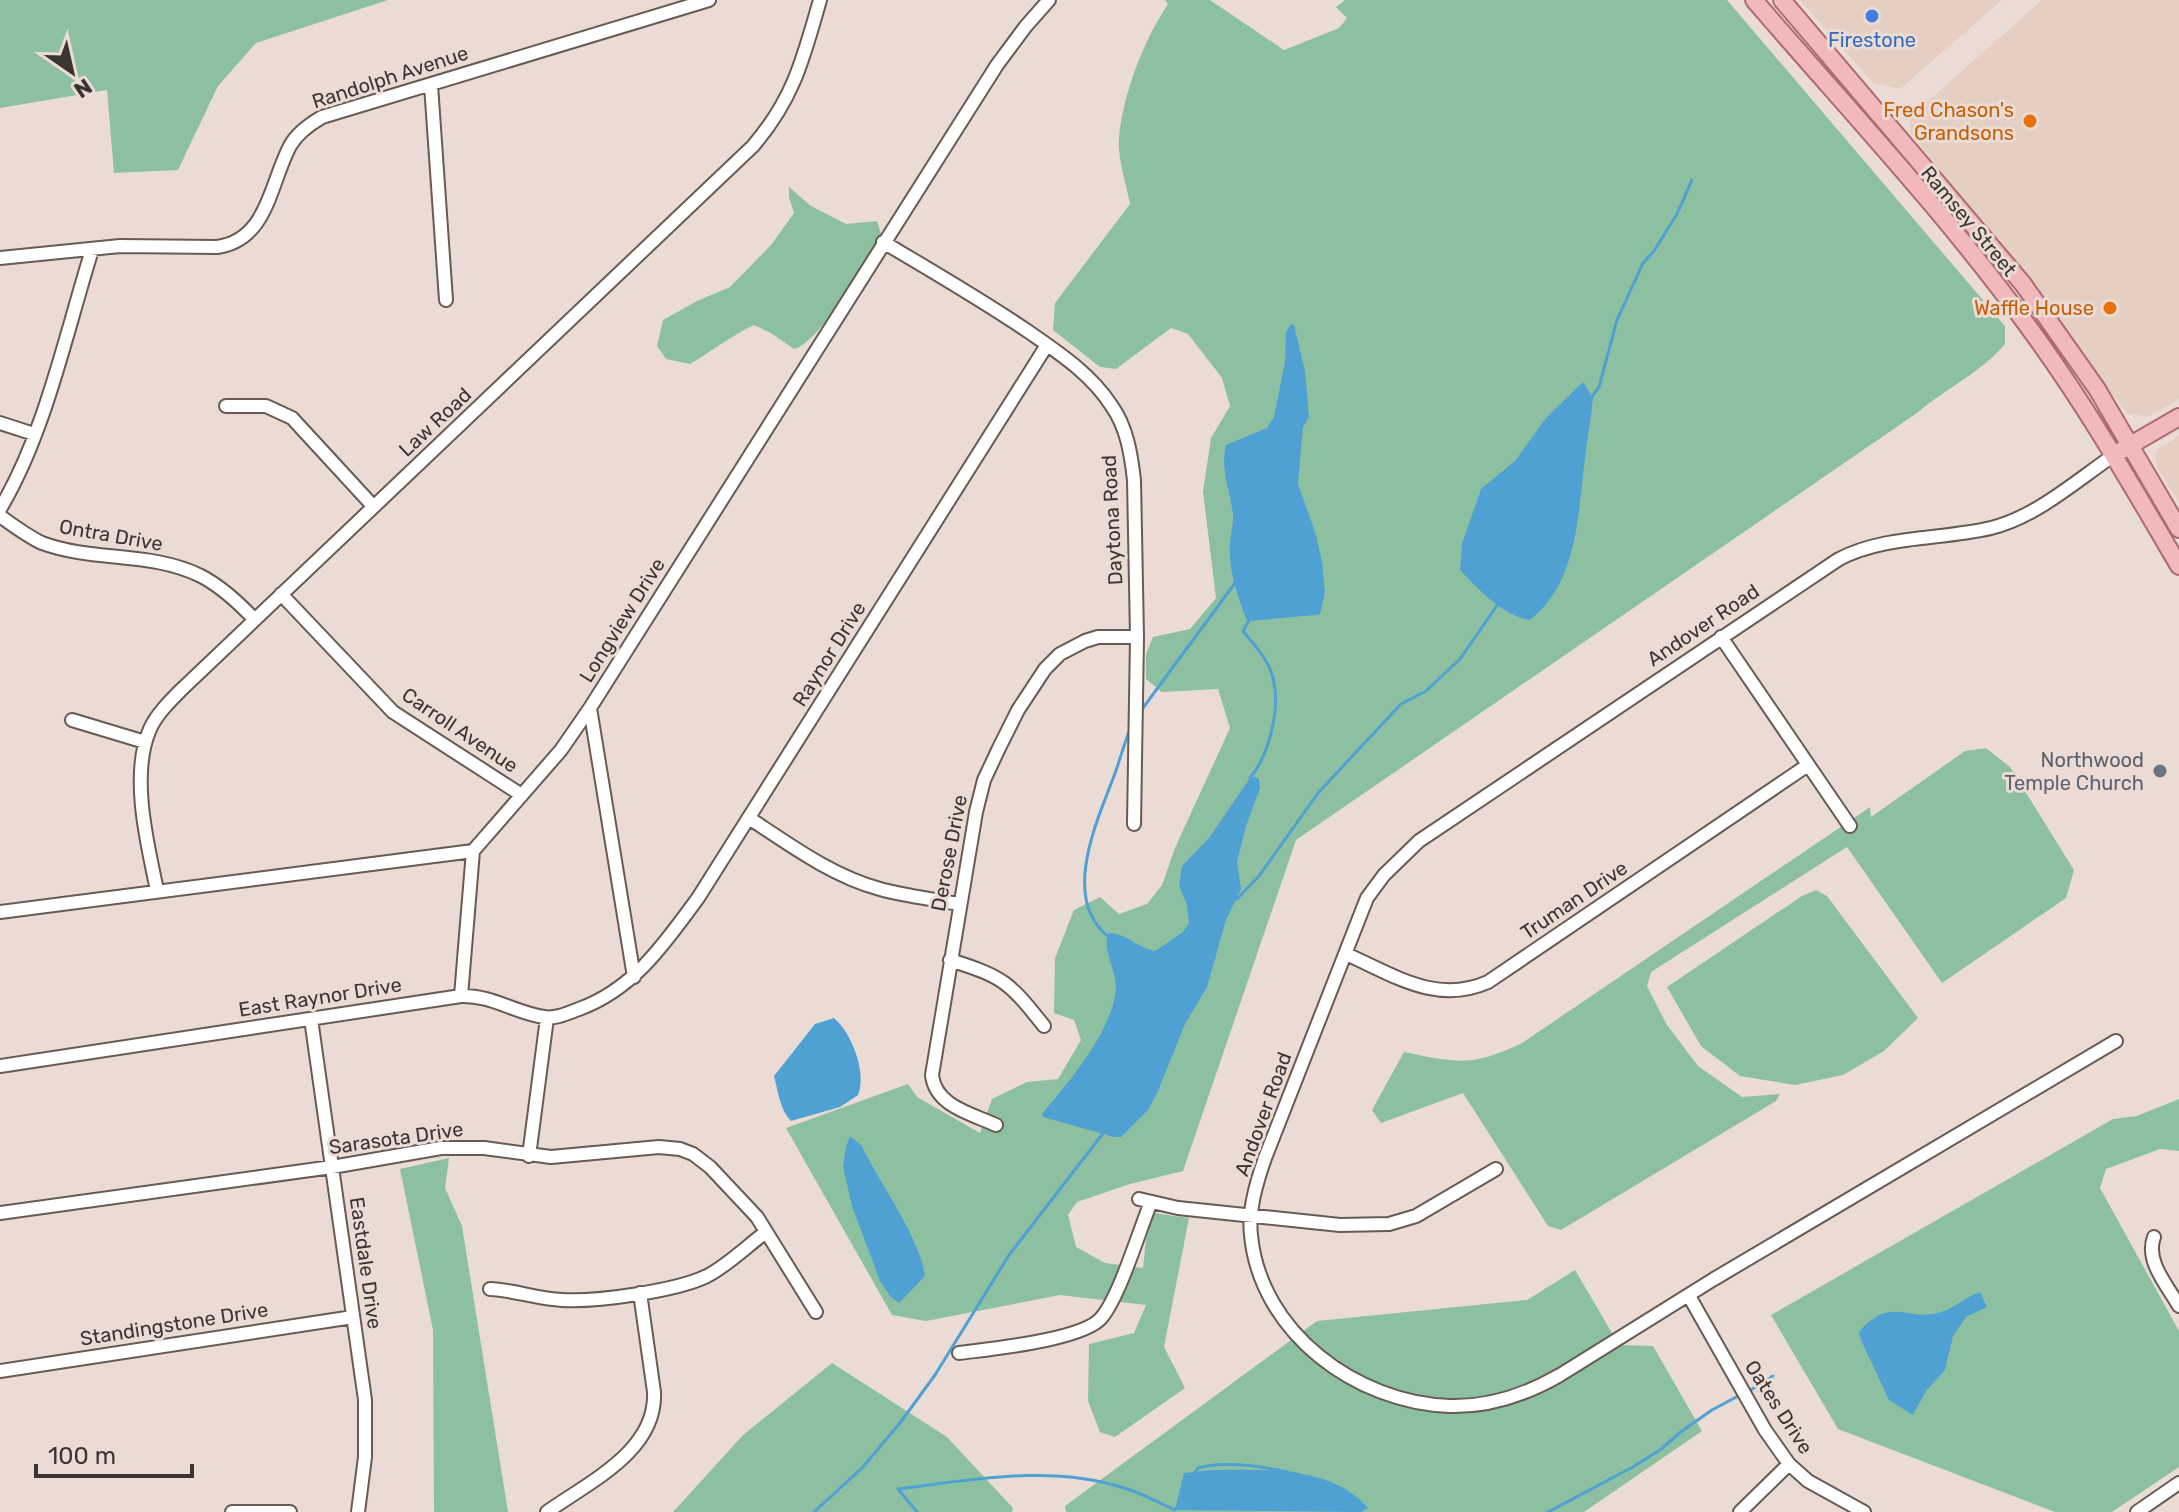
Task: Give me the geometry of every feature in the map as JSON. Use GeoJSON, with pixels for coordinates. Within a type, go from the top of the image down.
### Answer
{"type":"FeatureCollection","features":[{"type":"Feature","properties":{"kind":"main road","name":"Ramsey Street"},"geometry":{"type":"LineString","coordinates":[[1754,0],[2006,297],[2066,380],[2179,566]]}},
{"type":"Feature","properties":{"kind":"main road","name":"Ramsey Street"},"geometry":{"type":"LineString","coordinates":[[1782,0],[2023,284],[2089,377],[2179,529]]}},
{"type":"Feature","properties":{"kind":"main road"},"geometry":{"type":"LineString","coordinates":[[1868,133],[1884,119]]}},
{"type":"Feature","properties":{"kind":"main road"},"geometry":{"type":"LineString","coordinates":[[2114,455],[2179,417]]}},
{"type":"Feature","properties":{"kind":"street","name":"Randolph Avenue"},"geometry":{"type":"LineString","coordinates":[[0,258],[120,246],[217,247],[238,241],[258,222],[291,144],[310,124],[322,117],[709,0]]}},
{"type":"Feature","properties":{"kind":"street","name":"Law Road"},"geometry":{"type":"LineString","coordinates":[[157,890],[139,781],[145,742],[151,726],[171,700],[254,619],[753,146],[771,125],[793,88],[820,0]]}},
{"type":"Feature","properties":{"kind":"street","name":"Longview Drive"},"geometry":{"type":"LineString","coordinates":[[473,851],[561,750],[590,708],[997,65],[1049,0]]}},
{"type":"Feature","properties":{"kind":"street"},"geometry":{"type":"LineString","coordinates":[[431,85],[446,300]]}},
{"type":"Feature","properties":{"kind":"street","name":"Daytona Road"},"geometry":{"type":"LineString","coordinates":[[883,242],[992,307],[1068,360],[1099,389],[1117,415],[1129,445],[1134,480],[1137,637],[1134,824]]}},
{"type":"Feature","properties":{"kind":"street"},"geometry":{"type":"LineString","coordinates":[[0,509],[23,465],[92,250]]}},
{"type":"Feature","properties":{"kind":"street","name":"Raynor Drive"},"geometry":{"type":"LineString","coordinates":[[634,977],[662,947],[698,898],[1047,345]]}},
{"type":"Feature","properties":{"kind":"street"},"geometry":{"type":"LineString","coordinates":[[226,406],[266,406],[292,418],[373,506]]}},
{"type":"Feature","properties":{"kind":"street"},"geometry":{"type":"LineString","coordinates":[[0,423],[34,434]]}},
{"type":"Feature","properties":{"kind":"street","name":"Andover Road"},"geometry":{"type":"LineString","coordinates":[[2114,455],[2043,503],[2010,521],[1979,530],[1881,544],[1848,554],[1419,841],[1384,875],[1367,898],[1265,1158],[1258,1180],[1250,1232],[1260,1278],[1295,1333],[1326,1362],[1350,1378],[1409,1401],[1452,1406],[1473,1405],[1522,1394],[1560,1375],[2116,1041]]}},
{"type":"Feature","properties":{"kind":"street","name":"Ontra Drive"},"geometry":{"type":"LineString","coordinates":[[0,516],[20,531],[46,544],[93,554],[137,558],[186,570],[217,586],[254,619]]}},
{"type":"Feature","properties":{"kind":"street","name":"Carroll Avenue"},"geometry":{"type":"LineString","coordinates":[[281,594],[393,712],[520,794]]}},
{"type":"Feature","properties":{"kind":"street","name":"Derose Drive"},"geometry":{"type":"LineString","coordinates":[[996,1125],[950,1104],[939,1094],[933,1082],[959,904],[984,780],[1018,710],[1045,669],[1060,654],[1085,641],[1113,635],[1137,637]]}},
{"type":"Feature","properties":{"kind":"street"},"geometry":{"type":"LineString","coordinates":[[1721,637],[1850,826]]}},
{"type":"Feature","properties":{"kind":"street"},"geometry":{"type":"LineString","coordinates":[[529,1156],[547,1018],[587,1007],[634,977],[590,708]]}},
{"type":"Feature","properties":{"kind":"street"},"geometry":{"type":"LineString","coordinates":[[72,720],[145,742]]}},
{"type":"Feature","properties":{"kind":"street","name":"Truman Drive"},"geometry":{"type":"LineString","coordinates":[[1346,954],[1426,989],[1447,992],[1475,988],[1808,765]]}},
{"type":"Feature","properties":{"kind":"street"},"geometry":{"type":"LineString","coordinates":[[749,818],[811,858],[844,875],[879,889],[959,904]]}},
{"type":"Feature","properties":{"kind":"street"},"geometry":{"type":"LineString","coordinates":[[0,912],[473,851],[461,996]]}},
{"type":"Feature","properties":{"kind":"street"},"geometry":{"type":"LineString","coordinates":[[950,960],[985,971],[1009,985],[1044,1026]]}},
{"type":"Feature","properties":{"kind":"street","name":"East Raynor Drive"},"geometry":{"type":"LineString","coordinates":[[0,1066],[461,996],[482,997],[547,1018]]}},
{"type":"Feature","properties":{"kind":"street","name":"Eastdale Drive"},"geometry":{"type":"LineString","coordinates":[[311,1019],[365,1400],[365,1457],[358,1512]]}},
{"type":"Feature","properties":{"kind":"street","name":"Sarasota Drive"},"geometry":{"type":"LineString","coordinates":[[0,1213],[332,1167],[441,1148],[484,1148],[529,1156],[565,1157],[659,1147],[680,1149],[693,1154],[710,1167],[757,1217],[816,1312]]}},
{"type":"Feature","properties":{"kind":"street"},"geometry":{"type":"LineString","coordinates":[[959,1353],[1083,1331],[1102,1318],[1115,1292],[1145,1201],[1178,1208],[1340,1225],[1389,1224],[1416,1216],[1496,1169]]}},
{"type":"Feature","properties":{"kind":"street"},"geometry":{"type":"LineString","coordinates":[[490,1289],[559,1300],[677,1288],[708,1275],[766,1232]]}},
{"type":"Feature","properties":{"kind":"street"},"geometry":{"type":"LineString","coordinates":[[2154,1237],[2150,1247],[2152,1259],[2179,1306]]}},
{"type":"Feature","properties":{"kind":"street"},"geometry":{"type":"LineString","coordinates":[[547,1512],[624,1457],[643,1438],[650,1425],[655,1406],[654,1392],[640,1293]]}},
{"type":"Feature","properties":{"kind":"street","name":"Oates Drive"},"geometry":{"type":"LineString","coordinates":[[1689,1296],[1765,1430],[1789,1464],[1808,1481],[1864,1512]]}},
{"type":"Feature","properties":{"kind":"street","name":"Standingstone Drive"},"geometry":{"type":"LineString","coordinates":[[0,1371],[353,1317]]}},
{"type":"Feature","properties":{"kind":"street"},"geometry":{"type":"LineString","coordinates":[[1740,1512],[1789,1464]]}},
{"type":"Feature","properties":{"kind":"street"},"geometry":{"type":"LineString","coordinates":[[2137,1512],[2179,1483]]}},
{"type":"Feature","properties":{"kind":"street"},"geometry":{"type":"LineString","coordinates":[[232,1512],[290,1512]]}},
{"type":"Feature","properties":{"kind":"shaded area"},"geometry":{"type":"Polygon","coordinates":[[[1800,0],[2002,0],[1900,89],[1873,83],[1800,0]]]}},
{"type":"Feature","properties":{"kind":"shaded area"},"geometry":{"type":"Polygon","coordinates":[[[2042,0],[2179,0],[2179,399],[2148,417],[2127,413],[1910,132],[1910,117],[2042,0]]]}},
{"type":"Feature","properties":{"kind":"shaded area"},"geometry":{"type":"Polygon","coordinates":[[[2179,436],[2179,503],[2157,467],[2155,456],[2158,449],[2179,436]]]}},
{"type":"Feature","properties":{"kind":"green space"},"geometry":{"type":"Polygon","coordinates":[[[0,0],[388,0],[256,43],[218,86],[178,170],[114,173],[107,90],[0,108],[0,0]]]}},
{"type":"Feature","properties":{"kind":"green space"},"geometry":{"type":"Polygon","coordinates":[[[1165,0],[1210,0],[1284,50],[1339,28],[1347,18],[1336,7],[1345,0],[1727,0],[2005,326],[2005,344],[1985,363],[1917,413],[1296,840],[1183,1171],[1077,1202],[1068,1215],[1076,1247],[1105,1263],[1143,1268],[1146,1239],[1154,1213],[1189,1218],[1164,1347],[1185,1388],[1115,1437],[1100,1432],[1088,1401],[1089,1344],[1134,1333],[1146,1305],[1060,1295],[926,1321],[892,1315],[786,1128],[908,1084],[917,1097],[980,1133],[992,1099],[1027,1082],[1058,1079],[1081,1040],[1074,1020],[1054,1013],[1055,958],[1074,910],[1100,897],[1119,914],[1147,904],[1162,885],[1175,848],[1230,728],[1218,689],[1162,692],[1146,679],[1146,654],[1153,637],[1190,629],[1216,598],[1203,492],[1211,438],[1230,406],[1222,378],[1188,334],[1171,328],[1116,369],[1100,367],[1053,330],[1055,303],[1130,204],[1119,153],[1125,102],[1150,34],[1168,4],[1165,0]]]}},
{"type":"Feature","properties":{"kind":"green space"},"geometry":{"type":"Polygon","coordinates":[[[789,187],[811,206],[846,224],[877,221],[881,234],[829,316],[817,332],[794,349],[754,325],[690,364],[666,359],[657,346],[663,320],[730,287],[771,245],[794,213],[789,187]]]}},
{"type":"Feature","properties":{"kind":"green space"},"geometry":{"type":"Polygon","coordinates":[[[1986,748],[2010,767],[2074,870],[2066,898],[1942,983],[1847,847],[1651,972],[1647,986],[1667,1025],[1698,1066],[1742,1097],[1780,1094],[1776,1101],[1561,1230],[1548,1226],[1463,1093],[1381,1123],[1372,1110],[1404,1052],[1464,1061],[1490,1056],[1522,1043],[1870,807],[1871,817],[1965,751],[1986,748]]]}},
{"type":"Feature","properties":{"kind":"green space"},"geometry":{"type":"Polygon","coordinates":[[[1816,890],[1827,896],[1918,1018],[1884,1051],[1843,1075],[1795,1085],[1740,1076],[1701,1046],[1667,987],[1802,896],[1816,890]]]}},
{"type":"Feature","properties":{"kind":"green space"},"geometry":{"type":"Polygon","coordinates":[[[2179,1099],[2179,1151],[2160,1149],[2106,1169],[2100,1188],[2179,1331],[2179,1467],[2112,1512],[2055,1512],[1838,1429],[1771,1315],[2113,1119],[2137,1116],[2179,1099]]]}},
{"type":"Feature","properties":{"kind":"green space"},"geometry":{"type":"Polygon","coordinates":[[[449,1158],[445,1188],[462,1226],[508,1512],[434,1512],[433,1330],[400,1169],[449,1158]]]}},
{"type":"Feature","properties":{"kind":"green space"},"geometry":{"type":"Polygon","coordinates":[[[1575,1270],[1619,1345],[1653,1346],[1702,1431],[1584,1512],[1066,1512],[1065,1506],[1317,1321],[1527,1300],[1575,1270]]]}},
{"type":"Feature","properties":{"kind":"green space"},"geometry":{"type":"Polygon","coordinates":[[[832,1363],[947,1437],[1013,1508],[1012,1512],[673,1512],[743,1435],[832,1363]]]}},
{"type":"Feature","properties":{"kind":"water"},"geometry":{"type":"Polygon","coordinates":[[[1291,324],[1294,325],[1305,371],[1309,417],[1303,427],[1298,484],[1316,535],[1325,593],[1320,614],[1249,621],[1234,583],[1231,564],[1233,514],[1224,454],[1226,445],[1267,428],[1274,417],[1285,362],[1286,332],[1291,324]]]}},
{"type":"Feature","properties":{"kind":"water"},"geometry":{"type":"Polygon","coordinates":[[[1583,382],[1593,398],[1572,549],[1557,588],[1530,620],[1501,607],[1460,570],[1462,544],[1481,489],[1515,461],[1546,418],[1583,382]]]}},
{"type":"Feature","properties":{"kind":"water"},"geometry":{"type":"Polygon","coordinates":[[[1250,778],[1259,779],[1260,788],[1237,862],[1241,889],[1226,920],[1207,987],[1185,1024],[1148,1110],[1121,1137],[1043,1117],[1042,1114],[1088,1054],[1108,1019],[1116,986],[1107,945],[1109,933],[1121,935],[1155,951],[1183,932],[1189,923],[1187,905],[1179,886],[1182,866],[1209,838],[1250,778]]]}},
{"type":"Feature","properties":{"kind":"water"},"geometry":{"type":"Polygon","coordinates":[[[834,1018],[847,1033],[856,1054],[861,1076],[858,1095],[840,1107],[791,1121],[782,1106],[774,1076],[815,1024],[834,1018]]]}},
{"type":"Feature","properties":{"kind":"water"},"geometry":{"type":"Polygon","coordinates":[[[850,1136],[862,1146],[907,1227],[921,1260],[925,1276],[899,1303],[880,1281],[852,1206],[843,1166],[850,1136]]]}},
{"type":"Feature","properties":{"kind":"water"},"geometry":{"type":"Polygon","coordinates":[[[1980,1292],[1987,1307],[1966,1317],[1953,1336],[1945,1370],[1926,1391],[1913,1415],[1889,1400],[1859,1332],[1881,1314],[1941,1312],[1980,1292]]]}},
{"type":"Feature","properties":{"kind":"water"},"geometry":{"type":"Polygon","coordinates":[[[1274,1471],[1316,1477],[1353,1494],[1368,1508],[1361,1512],[1175,1510],[1184,1473],[1274,1471]]]}},
{"type":"Feature","properties":{"kind":"waterway"},"geometry":{"type":"LineString","coordinates":[[1591,398],[1599,387],[1617,320],[1643,263],[1677,214],[1692,180]]}},
{"type":"Feature","properties":{"kind":"waterway"},"geometry":{"type":"LineString","coordinates":[[1140,712],[1235,583]]}},
{"type":"Feature","properties":{"kind":"waterway"},"geometry":{"type":"LineString","coordinates":[[1235,896],[1237,899],[1259,876],[1318,793],[1401,704],[1426,691],[1460,659],[1498,604],[1502,604]]}},
{"type":"Feature","properties":{"kind":"waterway"},"geometry":{"type":"LineString","coordinates":[[1250,619],[1243,631],[1268,665],[1273,678],[1275,703],[1268,744],[1250,778]]}},
{"type":"Feature","properties":{"kind":"waterway"},"geometry":{"type":"LineString","coordinates":[[1109,937],[1094,921],[1087,903],[1087,860],[1099,815],[1130,729]]}},
{"type":"Feature","properties":{"kind":"waterway"},"geometry":{"type":"LineString","coordinates":[[814,1512],[862,1468],[900,1423],[935,1375],[1009,1255],[1104,1132]]}},
{"type":"Feature","properties":{"kind":"waterway"},"geometry":{"type":"LineString","coordinates":[[1749,1391],[1773,1376]]}},
{"type":"Feature","properties":{"kind":"waterway"},"geometry":{"type":"LineString","coordinates":[[1548,1512],[1631,1468],[1712,1410],[1742,1394]]}},
{"type":"Feature","properties":{"kind":"waterway"},"geometry":{"type":"LineString","coordinates":[[1195,1473],[1198,1468],[1236,1465],[1299,1475]]}},
{"type":"Feature","properties":{"kind":"waterway"},"geometry":{"type":"LineString","coordinates":[[898,1489],[983,1478],[1041,1475],[1097,1481],[1176,1508]]}},
{"type":"Feature","properties":{"kind":"waterway"},"geometry":{"type":"LineString","coordinates":[[898,1489],[917,1512]]}},
{"type":"Feature","properties":{"kind":"place","name":"Firestone"},"geometry":{"type":"Point","coordinates":[1872,16]}},
{"type":"Feature","properties":{"kind":"place","name":"Fred Chason's Grandsons"},"geometry":{"type":"Point","coordinates":[2030,121]}},
{"type":"Feature","properties":{"kind":"place","name":"Waffle House"},"geometry":{"type":"Point","coordinates":[2110,308]}},
{"type":"Feature","properties":{"kind":"place","name":"Northwood Temple Church"},"geometry":{"type":"Point","coordinates":[2160,771]}}]}
